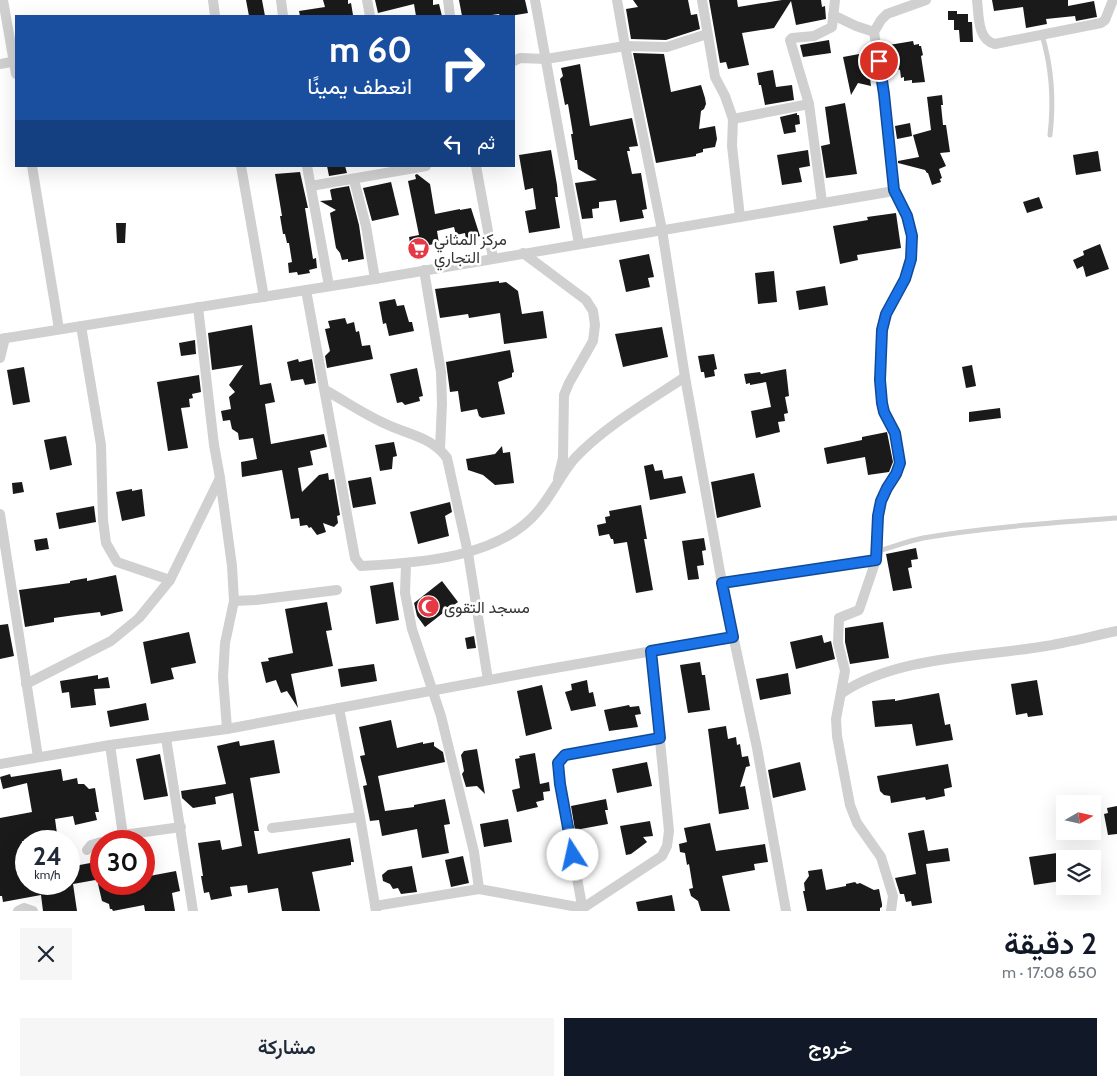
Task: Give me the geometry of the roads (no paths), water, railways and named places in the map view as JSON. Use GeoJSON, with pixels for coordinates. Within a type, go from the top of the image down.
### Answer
{"type":"FeatureCollection","features":[{"type":"Feature","properties":{"kind":"street"},"geometry":{"type":"LineString","coordinates":[[0,64],[15,61],[3,0]]}},
{"type":"Feature","properties":{"kind":"street"},"geometry":{"type":"LineString","coordinates":[[213,0],[215,15]]}},
{"type":"Feature","properties":{"kind":"street"},"geometry":{"type":"LineString","coordinates":[[281,0],[283,15]]}},
{"type":"Feature","properties":{"kind":"street"},"geometry":{"type":"LineString","coordinates":[[367,0],[370,15]]}},
{"type":"Feature","properties":{"kind":"street"},"geometry":{"type":"LineString","coordinates":[[448,0],[450,15]]}},
{"type":"Feature","properties":{"kind":"street"},"geometry":{"type":"LineString","coordinates":[[535,0],[579,244]]}},
{"type":"Feature","properties":{"kind":"street"},"geometry":{"type":"LineString","coordinates":[[617,0],[662,230],[685,377],[722,583],[757,748],[786,911]]}},
{"type":"Feature","properties":{"kind":"street"},"geometry":{"type":"LineString","coordinates":[[702,0],[715,77],[725,96],[733,119],[732,146],[740,217]]}},
{"type":"Feature","properties":{"kind":"street"},"geometry":{"type":"LineString","coordinates":[[822,202],[809,104],[790,40],[792,38],[814,36],[832,27],[835,0]]}},
{"type":"Feature","properties":{"kind":"street"},"geometry":{"type":"LineString","coordinates":[[891,911],[893,896],[881,857],[857,823],[850,805],[837,736],[836,719],[845,671],[838,643],[839,618],[859,610],[877,555],[878,516],[881,501],[900,463],[895,433],[884,412],[882,403],[880,380],[882,330],[886,314],[905,279],[911,259],[912,236],[907,216],[894,190],[884,94],[874,32],[887,14],[926,0]]}},
{"type":"Feature","properties":{"kind":"street"},"geometry":{"type":"LineString","coordinates":[[977,0],[983,36],[988,43],[995,44],[1101,23],[1105,20],[1113,0]]}},
{"type":"Feature","properties":{"kind":"street"},"geometry":{"type":"LineString","coordinates":[[833,15],[874,32]]}},
{"type":"Feature","properties":{"kind":"street"},"geometry":{"type":"LineString","coordinates":[[515,61],[520,58],[546,59],[625,46],[667,47],[707,34]]}},
{"type":"Feature","properties":{"kind":"street"},"geometry":{"type":"LineString","coordinates":[[733,119],[809,104]]}},
{"type":"Feature","properties":{"kind":"street"},"geometry":{"type":"LineString","coordinates":[[32,167],[59,329]]}},
{"type":"Feature","properties":{"kind":"street"},"geometry":{"type":"LineString","coordinates":[[241,167],[264,297]]}},
{"type":"Feature","properties":{"kind":"street"},"geometry":{"type":"LineString","coordinates":[[307,167],[329,286]]}},
{"type":"Feature","properties":{"kind":"street"},"geometry":{"type":"LineString","coordinates":[[311,186],[421,167]]}},
{"type":"Feature","properties":{"kind":"street"},"geometry":{"type":"LineString","coordinates":[[476,167],[493,258]]}},
{"type":"Feature","properties":{"kind":"street"},"geometry":{"type":"LineString","coordinates":[[354,180],[366,226],[375,279]]}},
{"type":"Feature","properties":{"kind":"street"},"geometry":{"type":"LineString","coordinates":[[0,358],[2,339],[375,279],[894,190]]}},
{"type":"Feature","properties":{"kind":"street"},"geometry":{"type":"LineString","coordinates":[[524,253],[586,300],[593,311],[595,325],[593,341],[564,395],[564,458],[556,484]]}},
{"type":"Feature","properties":{"kind":"street"},"geometry":{"type":"LineString","coordinates":[[424,270],[440,372],[442,404],[440,449]]}},
{"type":"Feature","properties":{"kind":"street"},"geometry":{"type":"LineString","coordinates":[[306,290],[355,558],[362,566],[406,564],[468,553],[517,531],[538,511],[575,458],[601,435],[685,377]]}},
{"type":"Feature","properties":{"kind":"street"},"geometry":{"type":"LineString","coordinates":[[198,307],[214,445],[232,566],[234,600],[226,643],[223,677],[227,729]]}},
{"type":"Feature","properties":{"kind":"street"},"geometry":{"type":"LineString","coordinates":[[81,326],[101,445],[103,520],[106,543],[117,562],[170,580]]}},
{"type":"Feature","properties":{"kind":"street"},"geometry":{"type":"LineString","coordinates":[[325,390],[387,424],[426,440],[440,449],[447,458],[468,553],[488,680]]}},
{"type":"Feature","properties":{"kind":"street"},"geometry":{"type":"LineString","coordinates":[[26,684],[111,641],[139,618],[170,580],[220,478]]}},
{"type":"Feature","properties":{"kind":"street"},"geometry":{"type":"LineString","coordinates":[[0,514],[38,757]]}},
{"type":"Feature","properties":{"kind":"street"},"geometry":{"type":"LineString","coordinates":[[722,583],[877,555]]}},
{"type":"Feature","properties":{"kind":"street"},"geometry":{"type":"LineString","coordinates":[[406,564],[405,594],[412,629],[444,726],[474,852],[479,889]]}},
{"type":"Feature","properties":{"kind":"street"},"geometry":{"type":"LineString","coordinates":[[234,600],[256,600],[337,590]]}},
{"type":"Feature","properties":{"kind":"street"},"geometry":{"type":"LineString","coordinates":[[842,693],[870,677],[894,669],[1046,646],[1117,631]]}},
{"type":"Feature","properties":{"kind":"street"},"geometry":{"type":"LineString","coordinates":[[0,764],[110,745],[227,729],[488,680],[733,637]]}},
{"type":"Feature","properties":{"kind":"street"},"geometry":{"type":"LineString","coordinates":[[338,708],[376,909],[479,889],[583,910],[662,856],[667,846],[668,817],[651,651]]}},
{"type":"Feature","properties":{"kind":"street"},"geometry":{"type":"LineString","coordinates":[[166,738],[193,911]]}},
{"type":"Feature","properties":{"kind":"street"},"geometry":{"type":"LineString","coordinates":[[583,910],[560,784],[558,763],[565,755],[660,738]]}},
{"type":"Feature","properties":{"kind":"street"},"geometry":{"type":"LineString","coordinates":[[110,745],[122,830]]}},
{"type":"Feature","properties":{"kind":"street"},"geometry":{"type":"LineString","coordinates":[[272,828],[360,817]]}},
{"type":"Feature","properties":{"kind":"street"},"geometry":{"type":"LineString","coordinates":[[155,831],[181,827]]}},
{"type":"Feature","properties":{"kind":"street"},"geometry":{"type":"LineString","coordinates":[[87,850],[90,846]]}},
{"type":"Feature","properties":{"kind":"street"},"geometry":{"type":"LineString","coordinates":[[18,911],[24,908],[33,911]]}},
{"type":"Feature","properties":{"kind":"lane"},"geometry":{"type":"LineString","coordinates":[[1042,35],[1050,64],[1053,104],[1050,135]]}},
{"type":"Feature","properties":{"kind":"lane"},"geometry":{"type":"LineString","coordinates":[[877,555],[921,539],[977,530],[1050,522],[1117,518]]}},
{"type":"Feature","properties":{"kind":"place","name":"مركز المثاني التجاري"},"geometry":{"type":"Point","coordinates":[418,248]}},
{"type":"Feature","properties":{"kind":"place","name":"مسجد التقوى"},"geometry":{"type":"Point","coordinates":[428,607]}}]}
